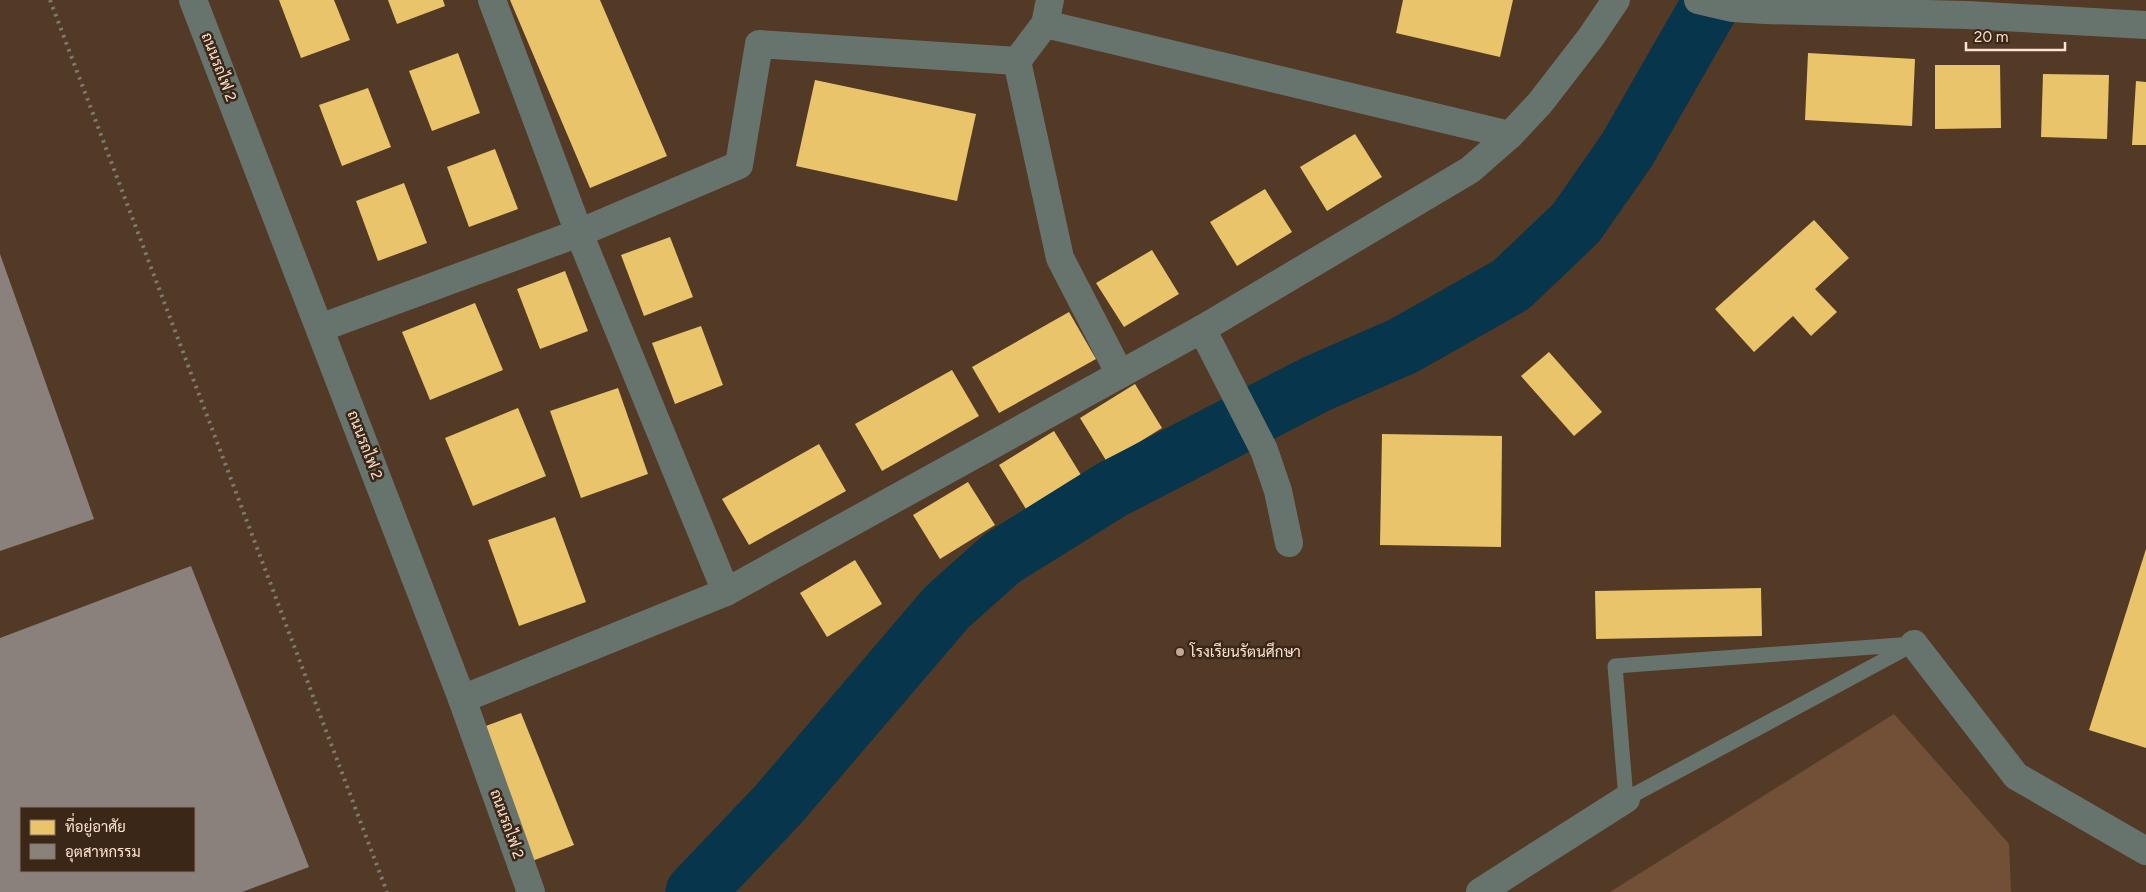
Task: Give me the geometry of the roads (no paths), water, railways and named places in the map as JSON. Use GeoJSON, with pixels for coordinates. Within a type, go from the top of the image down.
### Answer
{"type":"FeatureCollection","features":[{"type":"Feature","properties":{"kind":"street","name":"ถนนรถไฟ 2"},"geometry":{"type":"LineString","coordinates":[[193,0],[462,699],[531,892]]}},
{"type":"Feature","properties":{"kind":"street"},"geometry":{"type":"LineString","coordinates":[[492,0],[578,233],[726,592]]}},
{"type":"Feature","properties":{"kind":"street"},"geometry":{"type":"LineString","coordinates":[[462,699],[726,592],[1202,329],[1470,170],[1510,135],[1540,103],[1591,37],[1616,0]]}},
{"type":"Feature","properties":{"kind":"street"},"geometry":{"type":"LineString","coordinates":[[1698,0],[1732,8],[1967,15],[2146,26]]}},
{"type":"Feature","properties":{"kind":"street"},"geometry":{"type":"LineString","coordinates":[[1120,374],[1060,258],[1017,60],[1048,12],[1510,135]]}},
{"type":"Feature","properties":{"kind":"street"},"geometry":{"type":"LineString","coordinates":[[320,328],[578,233],[739,166],[759,44],[1017,60]]}},
{"type":"Feature","properties":{"kind":"street"},"geometry":{"type":"LineString","coordinates":[[1202,329],[1264,450],[1278,491],[1289,543]]}},
{"type":"Feature","properties":{"kind":"street"},"geometry":{"type":"LineString","coordinates":[[1914,644],[2016,776],[2146,851]]}},
{"type":"Feature","properties":{"kind":"street"},"geometry":{"type":"LineString","coordinates":[[1480,892],[1626,799]]}},
{"type":"Feature","properties":{"kind":"lane"},"geometry":{"type":"LineString","coordinates":[[1914,644],[1626,799],[1615,666],[1914,644]]}},
{"type":"Feature","properties":{"kind":"waterway"},"geometry":{"type":"LineString","coordinates":[[695,892],[777,806],[947,607],[1002,558],[1111,490],[1316,384],[1403,346],[1511,285],[1576,223],[1627,150],[1713,0]]}},
{"type":"Feature","properties":{"kind":"railway"},"geometry":{"type":"LineString","coordinates":[[50,0],[387,892]]}},
{"type":"Feature","properties":{"kind":"place","name":"โรงเรียนรัตนศึกษา"},"geometry":{"type":"Point","coordinates":[1180,652]}}]}
